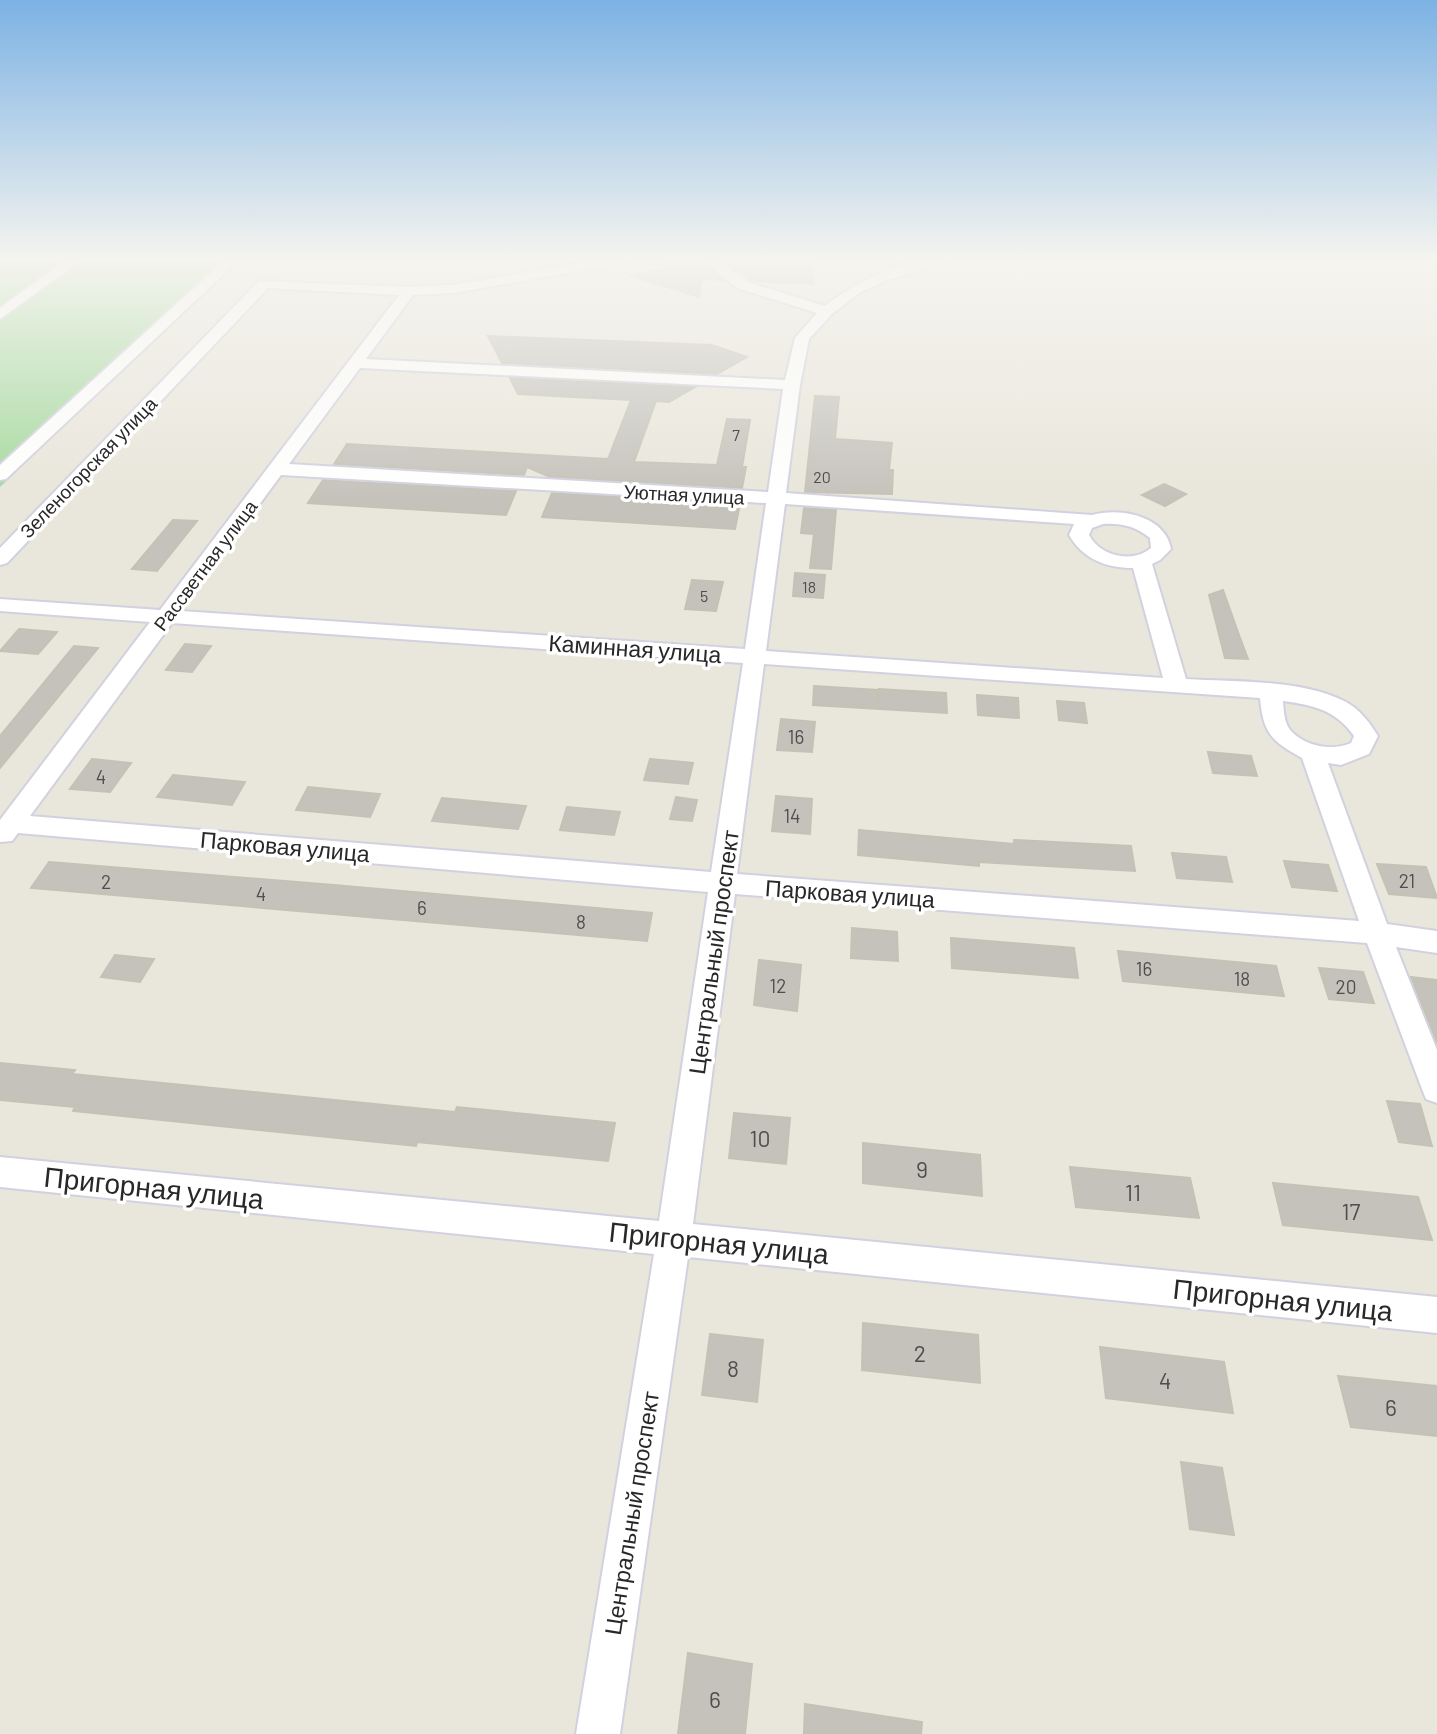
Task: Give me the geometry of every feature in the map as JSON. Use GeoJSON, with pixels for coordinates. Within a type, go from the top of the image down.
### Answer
{"type":"FeatureCollection","features":[{"type":"Feature","properties":{"kind":"street"},"geometry":{"type":"LineString","coordinates":[[0,475],[148,338]]}},
{"type":"Feature","properties":{"kind":"street","name":"Зеленогорская улица"},"geometry":{"type":"LineString","coordinates":[[0,559],[212,338]]}},
{"type":"Feature","properties":{"kind":"street","name":"Рассветная улица"},"geometry":{"type":"LineString","coordinates":[[6,831],[374,338]]}},
{"type":"Feature","properties":{"kind":"street","name":"Центральный проспект"},"geometry":{"type":"LineString","coordinates":[[597,1734],[674,1237],[792,385],[802,338]]}},
{"type":"Feature","properties":{"kind":"street"},"geometry":{"type":"LineString","coordinates":[[356,363],[792,385]]}},
{"type":"Feature","properties":{"kind":"street","name":"Уютная улица"},"geometry":{"type":"LineString","coordinates":[[276,469],[921,506],[1091,520],[1123,518],[1153,530],[1162,542],[1157,554],[1141,561]]}},
{"type":"Feature","properties":{"kind":"street"},"geometry":{"type":"LineString","coordinates":[[1091,520],[1084,524],[1079,535],[1086,548],[1117,561],[1141,561],[1176,684]]}},
{"type":"Feature","properties":{"kind":"street","name":"Каминная улица"},"geometry":{"type":"LineString","coordinates":[[0,605],[1271,692],[1325,699],[1355,718],[1366,736],[1361,748],[1341,757],[1312,753],[1284,738],[1273,718],[1271,692]]}},
{"type":"Feature","properties":{"kind":"street"},"geometry":{"type":"LineString","coordinates":[[1312,753],[1437,1089]]}},
{"type":"Feature","properties":{"kind":"street","name":"Парковая улица"},"geometry":{"type":"LineString","coordinates":[[6,831],[1377,933],[1437,942]]}},
{"type":"Feature","properties":{"kind":"street","name":"Пригорная улица"},"geometry":{"type":"LineString","coordinates":[[0,1172],[1437,1315]]}},
{"type":"Feature","properties":{"kind":"green space"},"geometry":{"type":"Polygon","coordinates":[[[0,338],[158,338],[0,487],[0,338]]]}},
{"type":"Feature","properties":{"kind":"building"},"geometry":{"type":"Polygon","coordinates":[[[489,338],[712,345],[747,357],[717,374],[502,363],[489,338]]]}},
{"type":"Feature","properties":{"kind":"building"},"geometry":{"type":"Polygon","coordinates":[[[510,378],[695,387],[669,402],[656,401],[634,462],[717,465],[727,419],[750,420],[742,467],[746,467],[742,488],[550,477],[527,467],[524,475],[334,464],[347,444],[608,459],[631,400],[518,394],[510,378]]]}},
{"type":"Feature","properties":{"kind":"building"},"geometry":{"type":"Polygon","coordinates":[[[815,396],[839,397],[835,439],[892,443],[889,470],[893,470],[892,494],[805,492],[815,396]]]}},
{"type":"Feature","properties":{"kind":"building"},"geometry":{"type":"Polygon","coordinates":[[[323,480],[516,491],[506,515],[308,503],[323,480]]]}},
{"type":"Feature","properties":{"kind":"building"},"geometry":{"type":"Polygon","coordinates":[[[1164,484],[1186,494],[1165,506],[1142,495],[1164,484]]]}},
{"type":"Feature","properties":{"kind":"building"},"geometry":{"type":"Polygon","coordinates":[[[552,493],[740,504],[735,529],[542,517],[552,493]]]}},
{"type":"Feature","properties":{"kind":"building"},"geometry":{"type":"Polygon","coordinates":[[[804,508],[836,510],[831,569],[810,568],[814,534],[801,533],[804,508]]]}},
{"type":"Feature","properties":{"kind":"building"},"geometry":{"type":"Polygon","coordinates":[[[173,520],[197,521],[157,571],[132,569],[173,520]]]}},
{"type":"Feature","properties":{"kind":"building"},"geometry":{"type":"Polygon","coordinates":[[[795,573],[825,575],[823,598],[793,596],[795,573]]]}},
{"type":"Feature","properties":{"kind":"building"},"geometry":{"type":"Polygon","coordinates":[[[692,580],[723,582],[716,611],[685,609],[692,580]]]}},
{"type":"Feature","properties":{"kind":"building"},"geometry":{"type":"Polygon","coordinates":[[[1223,590],[1248,659],[1225,658],[1209,595],[1223,590]]]}},
{"type":"Feature","properties":{"kind":"building"},"geometry":{"type":"Polygon","coordinates":[[[19,629],[57,632],[38,654],[0,651],[19,629]]]}},
{"type":"Feature","properties":{"kind":"building"},"geometry":{"type":"Polygon","coordinates":[[[185,644],[211,646],[192,672],[166,670],[185,644]]]}},
{"type":"Feature","properties":{"kind":"building"},"geometry":{"type":"Polygon","coordinates":[[[74,646],[98,648],[0,768],[0,736],[74,646]]]}},
{"type":"Feature","properties":{"kind":"building"},"geometry":{"type":"Polygon","coordinates":[[[814,686],[878,690],[878,704],[879,689],[946,693],[947,713],[813,705],[814,686]]]}},
{"type":"Feature","properties":{"kind":"building"},"geometry":{"type":"Polygon","coordinates":[[[977,695],[1018,698],[1019,718],[978,715],[977,695]]]}},
{"type":"Feature","properties":{"kind":"building"},"geometry":{"type":"Polygon","coordinates":[[[1057,701],[1084,703],[1087,723],[1059,720],[1057,701]]]}},
{"type":"Feature","properties":{"kind":"building"},"geometry":{"type":"Polygon","coordinates":[[[781,719],[815,722],[812,752],[777,750],[781,719]]]}},
{"type":"Feature","properties":{"kind":"building"},"geometry":{"type":"Polygon","coordinates":[[[1208,752],[1251,756],[1257,776],[1213,773],[1208,752]]]}},
{"type":"Feature","properties":{"kind":"building"},"geometry":{"type":"Polygon","coordinates":[[[92,759],[131,763],[110,792],[70,789],[92,759]]]}},
{"type":"Feature","properties":{"kind":"building"},"geometry":{"type":"Polygon","coordinates":[[[650,759],[693,763],[688,784],[644,780],[650,759]]]}},
{"type":"Feature","properties":{"kind":"building"},"geometry":{"type":"Polygon","coordinates":[[[173,775],[245,782],[232,805],[157,797],[173,775]]]}},
{"type":"Feature","properties":{"kind":"building"},"geometry":{"type":"Polygon","coordinates":[[[308,787],[380,794],[370,817],[296,810],[308,787]]]}},
{"type":"Feature","properties":{"kind":"building"},"geometry":{"type":"Polygon","coordinates":[[[776,796],[812,799],[810,834],[772,831],[776,796]]]}},
{"type":"Feature","properties":{"kind":"building"},"geometry":{"type":"Polygon","coordinates":[[[676,797],[697,800],[692,821],[670,819],[676,797]]]}},
{"type":"Feature","properties":{"kind":"building"},"geometry":{"type":"Polygon","coordinates":[[[442,798],[526,806],[518,829],[432,821],[442,798]]]}},
{"type":"Feature","properties":{"kind":"building"},"geometry":{"type":"Polygon","coordinates":[[[567,807],[620,812],[614,835],[560,830],[567,807]]]}},
{"type":"Feature","properties":{"kind":"building"},"geometry":{"type":"Polygon","coordinates":[[[859,830],[1014,844],[1014,840],[1131,846],[1135,871],[979,862],[979,866],[858,855],[859,830]]]}},
{"type":"Feature","properties":{"kind":"building"},"geometry":{"type":"Polygon","coordinates":[[[1172,853],[1226,857],[1232,882],[1177,878],[1172,853]]]}},
{"type":"Feature","properties":{"kind":"building"},"geometry":{"type":"Polygon","coordinates":[[[1284,861],[1328,865],[1337,891],[1292,887],[1284,861]]]}},
{"type":"Feature","properties":{"kind":"building"},"geometry":{"type":"Polygon","coordinates":[[[49,862],[652,913],[647,941],[31,888],[49,862]]]}},
{"type":"Feature","properties":{"kind":"building"},"geometry":{"type":"Polygon","coordinates":[[[1377,864],[1426,867],[1437,898],[1389,894],[1377,864]]]}},
{"type":"Feature","properties":{"kind":"building"},"geometry":{"type":"Polygon","coordinates":[[[852,928],[897,932],[898,961],[851,958],[852,928]]]}},
{"type":"Feature","properties":{"kind":"building"},"geometry":{"type":"Polygon","coordinates":[[[951,938],[1074,948],[1078,978],[952,968],[951,938]]]}},
{"type":"Feature","properties":{"kind":"building"},"geometry":{"type":"Polygon","coordinates":[[[1118,951],[1276,966],[1284,996],[1123,981],[1118,951]]]}},
{"type":"Feature","properties":{"kind":"building"},"geometry":{"type":"Polygon","coordinates":[[[115,955],[154,959],[140,982],[101,977],[115,955]]]}},
{"type":"Feature","properties":{"kind":"building"},"geometry":{"type":"Polygon","coordinates":[[[759,960],[801,965],[797,1011],[754,1005],[759,960]]]}},
{"type":"Feature","properties":{"kind":"building"},"geometry":{"type":"Polygon","coordinates":[[[1319,968],[1363,972],[1374,1003],[1329,999],[1319,968]]]}},
{"type":"Feature","properties":{"kind":"building"},"geometry":{"type":"Polygon","coordinates":[[[1411,977],[1437,980],[1437,1043],[1411,977]]]}},
{"type":"Feature","properties":{"kind":"building"},"geometry":{"type":"Polygon","coordinates":[[[0,1063],[75,1070],[72,1074],[455,1112],[457,1107],[615,1123],[608,1161],[417,1142],[416,1146],[73,1111],[75,1107],[0,1100],[0,1063]]]}},
{"type":"Feature","properties":{"kind":"building"},"geometry":{"type":"Polygon","coordinates":[[[1387,1101],[1420,1104],[1432,1146],[1399,1142],[1387,1101]]]}},
{"type":"Feature","properties":{"kind":"building"},"geometry":{"type":"Polygon","coordinates":[[[734,1113],[790,1118],[786,1164],[729,1158],[734,1113]]]}},
{"type":"Feature","properties":{"kind":"building"},"geometry":{"type":"Polygon","coordinates":[[[863,1143],[980,1155],[982,1196],[863,1183],[863,1143]]]}},
{"type":"Feature","properties":{"kind":"building"},"geometry":{"type":"Polygon","coordinates":[[[1070,1167],[1190,1178],[1199,1218],[1076,1207],[1070,1167]]]}},
{"type":"Feature","properties":{"kind":"building"},"geometry":{"type":"Polygon","coordinates":[[[1273,1183],[1418,1197],[1432,1240],[1283,1225],[1273,1183]]]}},
{"type":"Feature","properties":{"kind":"building"},"geometry":{"type":"Polygon","coordinates":[[[863,1323],[978,1335],[980,1383],[862,1370],[863,1323]]]}},
{"type":"Feature","properties":{"kind":"building"},"geometry":{"type":"Polygon","coordinates":[[[710,1334],[763,1340],[757,1402],[702,1395],[710,1334]]]}},
{"type":"Feature","properties":{"kind":"building"},"geometry":{"type":"Polygon","coordinates":[[[1100,1347],[1224,1362],[1233,1413],[1106,1398],[1100,1347]]]}},
{"type":"Feature","properties":{"kind":"building"},"geometry":{"type":"Polygon","coordinates":[[[1338,1376],[1437,1386],[1437,1436],[1351,1427],[1338,1376]]]}},
{"type":"Feature","properties":{"kind":"building"},"geometry":{"type":"Polygon","coordinates":[[[1181,1462],[1222,1468],[1234,1535],[1190,1529],[1181,1462]]]}},
{"type":"Feature","properties":{"kind":"building"},"geometry":{"type":"Polygon","coordinates":[[[688,1653],[752,1664],[745,1734],[678,1734],[688,1653]]]}},
{"type":"Feature","properties":{"kind":"building"},"geometry":{"type":"Polygon","coordinates":[[[805,1704],[922,1722],[921,1734],[804,1734],[805,1704]]]}}]}
